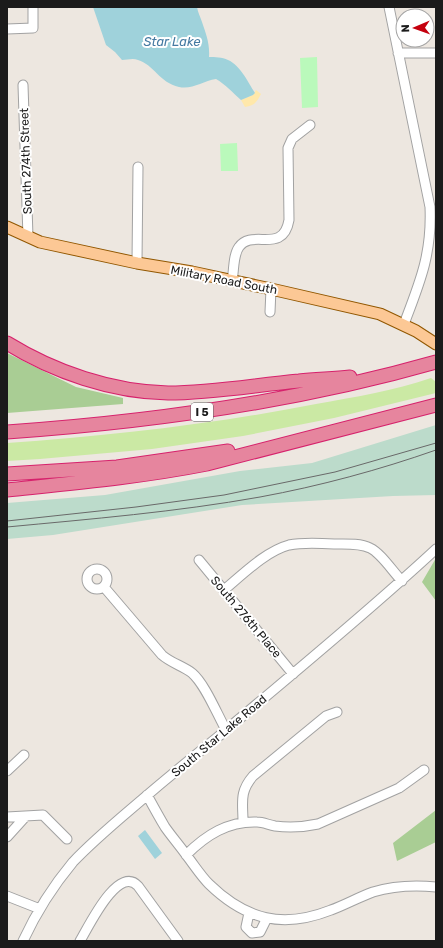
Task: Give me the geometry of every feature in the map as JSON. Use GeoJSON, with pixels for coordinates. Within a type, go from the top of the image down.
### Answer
{"type":"FeatureCollection","features":[{"type":"Feature","properties":{"kind":"highway"},"geometry":{"type":"LineString","coordinates":[[7,343],[49,365],[77,376],[98,382],[141,390],[168,392],[209,391],[299,381],[394,374]]}},
{"type":"Feature","properties":{"kind":"highway","name":"I 5"},"geometry":{"type":"LineString","coordinates":[[7,432],[78,427],[219,410],[295,396],[394,374],[436,362]]}},
{"type":"Feature","properties":{"kind":"highway"},"geometry":{"type":"LineString","coordinates":[[7,490],[93,482],[207,464],[436,405]]}},
{"type":"Feature","properties":{"kind":"highway"},"geometry":{"type":"LineString","coordinates":[[7,474],[117,467],[298,440]]}},
{"type":"Feature","properties":{"kind":"main road","name":"Military Road South"},"geometry":{"type":"LineString","coordinates":[[7,228],[40,242],[137,263],[271,289],[380,314],[404,324],[436,344]]}},
{"type":"Feature","properties":{"kind":"street"},"geometry":{"type":"LineString","coordinates":[[7,29],[33,28],[32,7]]}},
{"type":"Feature","properties":{"kind":"street"},"geometry":{"type":"LineString","coordinates":[[389,7],[398,54],[433,207],[428,250],[422,273],[404,324]]}},
{"type":"Feature","properties":{"kind":"street"},"geometry":{"type":"LineString","coordinates":[[398,54],[436,53]]}},
{"type":"Feature","properties":{"kind":"street","name":"South 274th Street"},"geometry":{"type":"LineString","coordinates":[[24,86],[28,237]]}},
{"type":"Feature","properties":{"kind":"street"},"geometry":{"type":"LineString","coordinates":[[232,281],[238,247],[249,240],[275,240],[282,235],[288,227],[288,148],[292,139],[310,125]]}},
{"type":"Feature","properties":{"kind":"street"},"geometry":{"type":"LineString","coordinates":[[137,263],[138,167]]}},
{"type":"Feature","properties":{"kind":"street"},"geometry":{"type":"LineString","coordinates":[[270,312],[271,289]]}},
{"type":"Feature","properties":{"kind":"street"},"geometry":{"type":"LineString","coordinates":[[224,590],[272,552],[288,546],[310,543],[347,544],[370,548],[377,553],[402,581]]}},
{"type":"Feature","properties":{"kind":"street","name":"South Star Lake Road"},"geometry":{"type":"LineString","coordinates":[[23,941],[40,908],[58,882],[73,862],[89,846],[147,795],[402,581],[436,549]]}},
{"type":"Feature","properties":{"kind":"street","name":"South 276th Place"},"geometry":{"type":"LineString","coordinates":[[199,560],[293,674]]}},
{"type":"Feature","properties":{"kind":"street"},"geometry":{"type":"LineString","coordinates":[[104,587],[162,656],[194,675],[226,730]]}},
{"type":"Feature","properties":{"kind":"street"},"geometry":{"type":"LineString","coordinates":[[243,822],[243,792],[246,784],[252,776],[326,716],[337,712]]}},
{"type":"Feature","properties":{"kind":"street"},"geometry":{"type":"LineString","coordinates":[[7,771],[24,755]]}},
{"type":"Feature","properties":{"kind":"street"},"geometry":{"type":"LineString","coordinates":[[186,855],[198,843],[223,827],[243,822],[258,822],[286,827],[318,824],[399,788],[424,770]]}},
{"type":"Feature","properties":{"kind":"street"},"geometry":{"type":"LineString","coordinates":[[147,795],[165,827],[209,884],[229,902],[249,913],[258,916],[267,918],[295,919],[313,916],[331,910],[365,895],[384,889],[400,887],[436,887]]}},
{"type":"Feature","properties":{"kind":"street"},"geometry":{"type":"LineString","coordinates":[[7,817],[43,815],[67,839]]}},
{"type":"Feature","properties":{"kind":"street"},"geometry":{"type":"LineString","coordinates":[[7,837],[26,816]]}},
{"type":"Feature","properties":{"kind":"street"},"geometry":{"type":"LineString","coordinates":[[80,941],[108,895],[118,885],[128,881],[138,886],[178,941]]}},
{"type":"Feature","properties":{"kind":"street"},"geometry":{"type":"LineString","coordinates":[[7,896],[40,908]]}},
{"type":"Feature","properties":{"kind":"street"},"geometry":{"type":"LineString","coordinates":[[249,913],[246,927],[252,933],[260,932],[267,918]]}},
{"type":"Feature","properties":{"kind":"green space"},"geometry":{"type":"Polygon","coordinates":[[[317,57],[318,107],[302,108],[300,58],[317,57]]]}},
{"type":"Feature","properties":{"kind":"green space"},"geometry":{"type":"Polygon","coordinates":[[[237,143],[238,171],[221,171],[220,144],[237,143]]]}},
{"type":"Feature","properties":{"kind":"green space"},"geometry":{"type":"Polygon","coordinates":[[[7,353],[76,387],[123,398],[123,404],[7,413],[7,353]]]}},
{"type":"Feature","properties":{"kind":"green space"},"geometry":{"type":"Polygon","coordinates":[[[431,378],[436,382],[436,393],[334,418],[243,436],[152,449],[7,461],[7,443],[124,433],[239,418],[403,387],[431,378]]]}},
{"type":"Feature","properties":{"kind":"green space"},"geometry":{"type":"Polygon","coordinates":[[[436,425],[436,495],[393,496],[242,505],[53,535],[7,539],[7,503],[105,495],[240,471],[312,463],[436,425]]]}},
{"type":"Feature","properties":{"kind":"green space"},"geometry":{"type":"Polygon","coordinates":[[[436,558],[436,601],[422,582],[436,558]]]}},
{"type":"Feature","properties":{"kind":"green space"},"geometry":{"type":"Polygon","coordinates":[[[436,810],[436,842],[397,861],[393,843],[436,810]]]}},
{"type":"Feature","properties":{"kind":"sand"},"geometry":{"type":"Polygon","coordinates":[[[256,90],[261,94],[258,99],[253,105],[245,107],[241,100],[253,95],[256,90]]]}},
{"type":"Feature","properties":{"kind":"water","name":"Star Lake"},"geometry":{"type":"Polygon","coordinates":[[[93,7],[197,7],[207,39],[209,57],[223,58],[232,62],[243,74],[255,93],[241,100],[216,79],[184,88],[179,87],[167,82],[143,62],[134,59],[122,60],[106,45],[93,7]]]}},
{"type":"Feature","properties":{"kind":"water"},"geometry":{"type":"Polygon","coordinates":[[[145,830],[162,853],[155,859],[138,836],[145,830]]]}},
{"type":"Feature","properties":{"kind":"tram line"},"geometry":{"type":"LineString","coordinates":[[7,521],[136,507],[224,495],[335,472],[436,443]]}},
{"type":"Feature","properties":{"kind":"tram line"},"geometry":{"type":"LineString","coordinates":[[7,527],[165,511],[260,497],[349,477],[436,450]]}}]}
